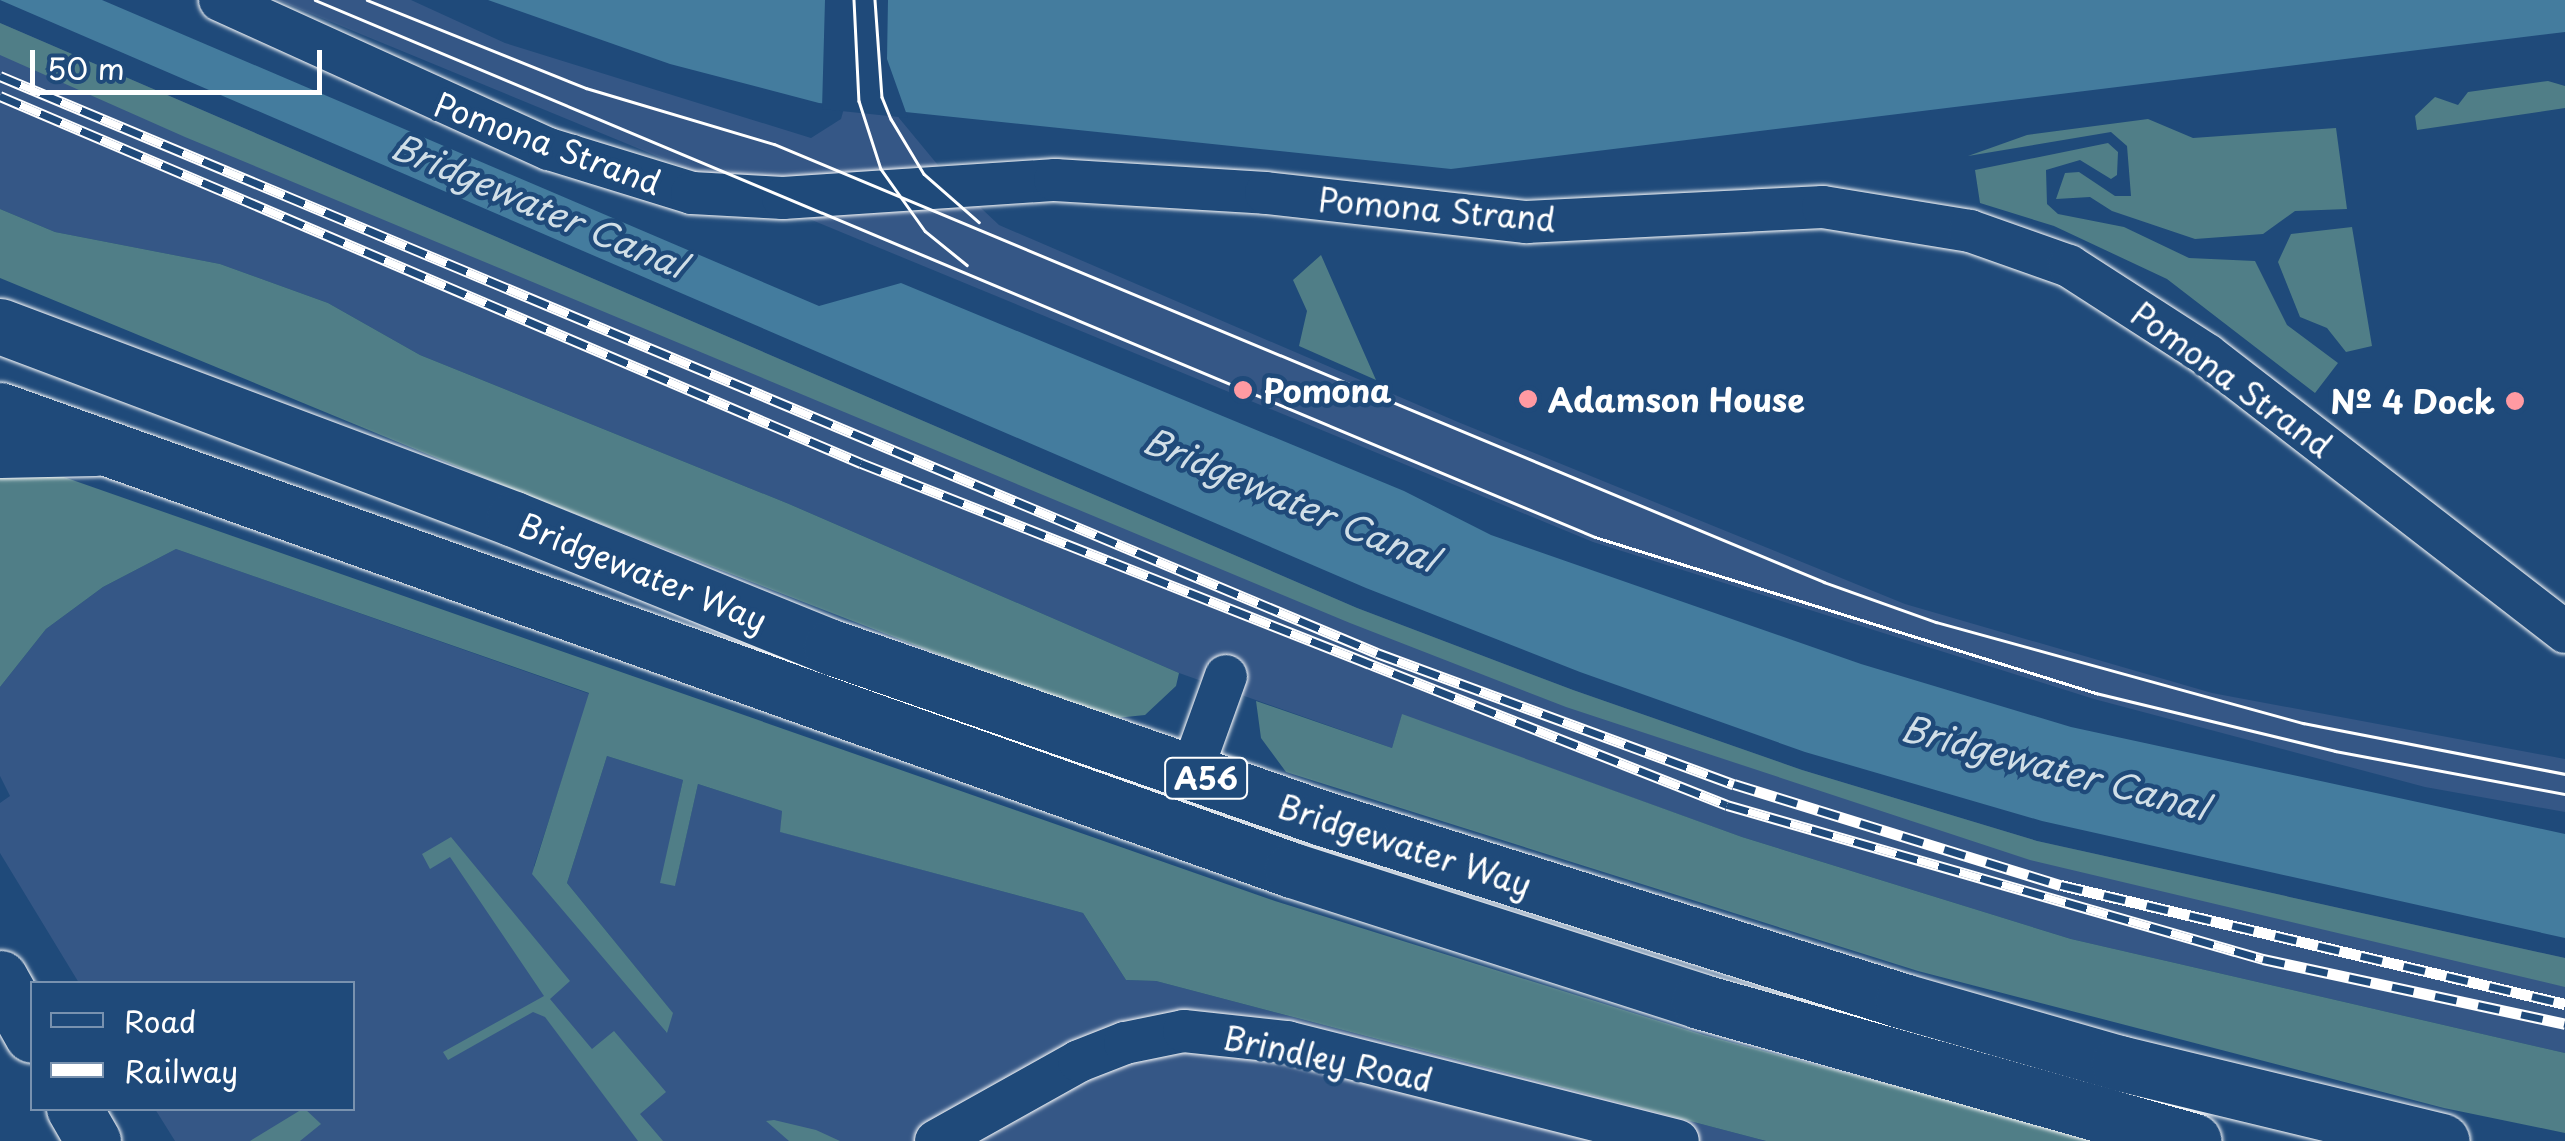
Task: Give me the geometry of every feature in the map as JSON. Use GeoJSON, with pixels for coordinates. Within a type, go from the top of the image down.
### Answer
{"type":"FeatureCollection","features":[{"type":"Feature","properties":{"kind":"main road","name":"Bridgewater Way"},"geometry":{"type":"LineString","coordinates":[[0,326],[514,518],[831,647],[1191,773],[1885,995],[2120,1063],[2442,1141]]}},
{"type":"Feature","properties":{"kind":"main road","name":"Bridgewater Way"},"geometry":{"type":"LineString","coordinates":[[0,410],[1274,864],[1717,1006],[2194,1141]]}},
{"type":"Feature","properties":{"kind":"main road"},"geometry":{"type":"LineString","coordinates":[[0,450],[112,449]]}},
{"type":"Feature","properties":{"kind":"main road"},"geometry":{"type":"LineString","coordinates":[[0,978],[30,1031]]}},
{"type":"Feature","properties":{"kind":"main road"},"geometry":{"type":"LineString","coordinates":[[76,1111],[93,1141]]}},
{"type":"Feature","properties":{"kind":"street","name":"Pomona Strand"},"geometry":{"type":"LineString","coordinates":[[220,0],[548,149],[692,193],[783,198],[1054,180],[1266,192],[1526,222],[1823,208],[1970,230],[2069,266],[2207,354],[2565,632]]}},
{"type":"Feature","properties":{"kind":"street"},"geometry":{"type":"LineString","coordinates":[[1191,773],[1226,676]]}},
{"type":"Feature","properties":{"kind":"street","name":"Brindley Road"},"geometry":{"type":"LineString","coordinates":[[936,1141],[1090,1056],[1184,1031],[1287,1042],[1678,1141]]}},
{"type":"Feature","properties":{"kind":"shaded area"},"geometry":{"type":"Polygon","coordinates":[[[278,0],[411,0],[505,43],[811,138],[841,119],[851,83],[891,97],[899,118],[947,176],[999,225],[1458,422],[1905,604],[2212,693],[2565,759],[2565,812],[2425,787],[2094,699],[1593,542],[278,0]]]}},
{"type":"Feature","properties":{"kind":"shaded area"},"geometry":{"type":"Polygon","coordinates":[[[0,23],[1357,608],[1573,690],[1802,770],[2037,841],[2565,958],[2565,1053],[2071,939],[1742,837],[1402,715],[1392,748],[1179,673],[789,504],[420,355],[328,303],[220,264],[55,232],[0,209],[0,23]]]}},
{"type":"Feature","properties":{"kind":"shaded area"},"geometry":{"type":"Polygon","coordinates":[[[176,549],[590,694],[534,866],[666,1032],[672,1012],[567,883],[607,756],[683,780],[661,883],[675,885],[698,784],[782,811],[781,832],[1083,913],[1126,980],[1156,981],[1766,1141],[175,1141],[156,1111],[355,1111],[355,981],[78,981],[0,853],[0,803],[10,796],[0,776],[0,687],[46,629],[103,587],[176,549]]]}},
{"type":"Feature","properties":{"kind":"green space"},"geometry":{"type":"Polygon","coordinates":[[[0,23],[1357,608],[1573,690],[1802,770],[2037,841],[2565,958],[2565,987],[2030,860],[1566,707],[1350,623],[185,137],[0,55],[0,23]]]}},
{"type":"Feature","properties":{"kind":"green space"},"geometry":{"type":"Polygon","coordinates":[[[2548,81],[2565,86],[2565,108],[2417,130],[2415,116],[2435,97],[2458,105],[2468,92],[2548,81]]]}},
{"type":"Feature","properties":{"kind":"green space"},"geometry":{"type":"Polygon","coordinates":[[[2148,119],[2193,138],[2336,128],[2347,209],[2295,211],[2263,234],[2195,239],[2112,211],[2090,197],[2056,199],[2065,173],[2079,172],[2115,196],[2131,196],[2127,146],[2111,132],[1968,156],[2027,135],[2148,119]]]}},
{"type":"Feature","properties":{"kind":"green space"},"geometry":{"type":"Polygon","coordinates":[[[2108,143],[2118,152],[2117,175],[2111,179],[2080,160],[2046,170],[2047,204],[2058,214],[2124,227],[2189,258],[2255,261],[2287,325],[2338,363],[2315,393],[2167,279],[2054,226],[1980,203],[1975,170],[2108,143]]]}},
{"type":"Feature","properties":{"kind":"green space"},"geometry":{"type":"Polygon","coordinates":[[[0,209],[55,232],[220,264],[328,303],[420,355],[789,504],[1179,673],[1176,686],[1145,715],[1106,719],[524,494],[0,278],[0,209]]]}},
{"type":"Feature","properties":{"kind":"green space"},"geometry":{"type":"Polygon","coordinates":[[[2352,227],[2372,346],[2346,352],[2327,328],[2300,317],[2278,262],[2291,234],[2352,227]]]}},
{"type":"Feature","properties":{"kind":"green space"},"geometry":{"type":"Polygon","coordinates":[[[1321,255],[1376,380],[1299,346],[1307,311],[1293,280],[1321,255]]]}},
{"type":"Feature","properties":{"kind":"green space"},"geometry":{"type":"Polygon","coordinates":[[[41,469],[1275,901],[1704,1035],[2101,1141],[1766,1141],[1156,981],[1126,980],[1083,913],[780,832],[782,811],[698,784],[675,886],[660,883],[683,780],[607,756],[567,883],[673,1013],[667,1033],[532,874],[589,693],[176,549],[103,587],[46,629],[0,687],[0,476],[41,469]]]}},
{"type":"Feature","properties":{"kind":"green space"},"geometry":{"type":"Polygon","coordinates":[[[1256,701],[1392,748],[1402,714],[1742,837],[2071,939],[2565,1053],[2565,1133],[2444,1108],[1918,971],[1286,772],[1261,738],[1256,701]]]}},
{"type":"Feature","properties":{"kind":"green space"},"geometry":{"type":"Polygon","coordinates":[[[451,837],[570,981],[550,999],[592,1049],[614,1031],[666,1092],[640,1114],[663,1141],[638,1141],[545,1017],[533,1012],[448,1060],[443,1052],[544,996],[450,857],[430,869],[422,854],[451,837]]]}},
{"type":"Feature","properties":{"kind":"green space"},"geometry":{"type":"Polygon","coordinates":[[[299,1111],[307,1111],[321,1124],[300,1141],[250,1141],[299,1111]]]}},
{"type":"Feature","properties":{"kind":"green space"},"geometry":{"type":"Polygon","coordinates":[[[766,1121],[816,1130],[840,1141],[789,1141],[766,1121]]]}},
{"type":"Feature","properties":{"kind":"water","name":"Bridgewater Canal"},"geometry":{"type":"Polygon","coordinates":[[[0,0],[102,0],[819,306],[901,283],[1404,491],[1491,535],[1861,664],[2071,727],[2565,834],[2565,938],[2042,821],[1805,752],[1580,672],[1366,588],[0,0]]]}},
{"type":"Feature","properties":{"kind":"water"},"geometry":{"type":"Polygon","coordinates":[[[488,0],[2565,0],[2565,32],[1451,169],[819,103],[670,64],[488,0]]]}},
{"type":"Feature","properties":{"kind":"pier"},"geometry":{"type":"Polygon","coordinates":[[[825,0],[888,0],[887,59],[908,118],[822,109],[825,0]]]}},
{"type":"Feature","properties":{"kind":"tram line"},"geometry":{"type":"LineString","coordinates":[[315,0],[1595,537],[2096,693],[2335,751],[2565,794]]}},
{"type":"Feature","properties":{"kind":"tram line"},"geometry":{"type":"LineString","coordinates":[[367,0],[586,88],[774,144],[1824,582],[1936,622],[2303,723],[2565,774]]}},
{"type":"Feature","properties":{"kind":"tram line"},"geometry":{"type":"LineString","coordinates":[[854,0],[859,101],[881,169],[925,231],[967,265]]}},
{"type":"Feature","properties":{"kind":"tram line"},"geometry":{"type":"LineString","coordinates":[[875,0],[882,97],[891,119],[924,174],[979,222]]}},
{"type":"Feature","properties":{"kind":"railway"},"geometry":{"type":"LineString","coordinates":[[0,76],[1377,653],[1734,784],[2061,885],[2565,1004]]}},
{"type":"Feature","properties":{"kind":"railway"},"geometry":{"type":"LineString","coordinates":[[0,96],[861,463],[1727,805],[2263,959],[2565,1024]]}},
{"type":"Feature","properties":{"kind":"place","name":"Pomona"},"geometry":{"type":"Point","coordinates":[1243,390]}},
{"type":"Feature","properties":{"kind":"place","name":"Adamson House"},"geometry":{"type":"Point","coordinates":[1528,399]}},
{"type":"Feature","properties":{"kind":"place","name":"№ 4 Dock"},"geometry":{"type":"Point","coordinates":[2515,401]}}]}
